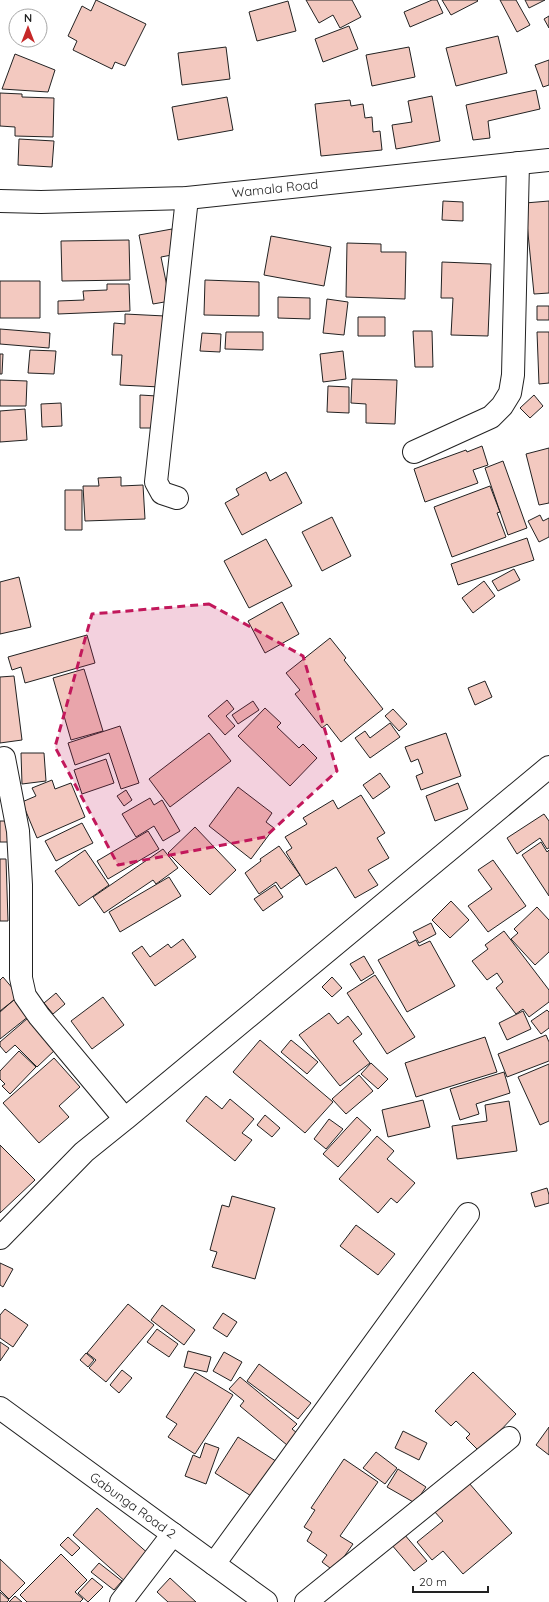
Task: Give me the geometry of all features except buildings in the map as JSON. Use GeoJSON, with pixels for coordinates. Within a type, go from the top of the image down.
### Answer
{"type":"FeatureCollection","features":[{"type":"Feature","properties":{"kind":"street","name":"Wamala Road"},"geometry":{"type":"LineString","coordinates":[[0,201],[41,202],[187,198],[549,160]]}},
{"type":"Feature","properties":{"kind":"street"},"geometry":{"type":"LineString","coordinates":[[414,452],[491,417],[502,406],[510,393],[513,375],[518,163]]}},
{"type":"Feature","properties":{"kind":"street"},"geometry":{"type":"LineString","coordinates":[[177,498],[162,493],[156,482],[187,198]]}},
{"type":"Feature","properties":{"kind":"street"},"geometry":{"type":"LineString","coordinates":[[4,758],[18,831],[21,884],[21,978],[25,996],[39,1016],[125,1119]]}},
{"type":"Feature","properties":{"kind":"street"},"geometry":{"type":"LineString","coordinates":[[0,1238],[84,1152],[549,767]]}},
{"type":"Feature","properties":{"kind":"street"},"geometry":{"type":"LineString","coordinates":[[214,1564],[468,1214]]}},
{"type":"Feature","properties":{"kind":"street","name":"Gabunga Road 2"},"geometry":{"type":"LineString","coordinates":[[0,1408],[266,1602]]}},
{"type":"Feature","properties":{"kind":"street"},"geometry":{"type":"LineString","coordinates":[[306,1602],[509,1438]]}},
{"type":"Feature","properties":{"kind":"street"},"geometry":{"type":"LineString","coordinates":[[121,1602],[173,1534]]}},
{"type":"Feature","properties":{"kind":"highlighted area"},"geometry":{"type":"Polygon","coordinates":[[[209,604],[303,656],[337,771],[265,837],[118,865],[55,747],[92,614],[209,604]]]}}]}
